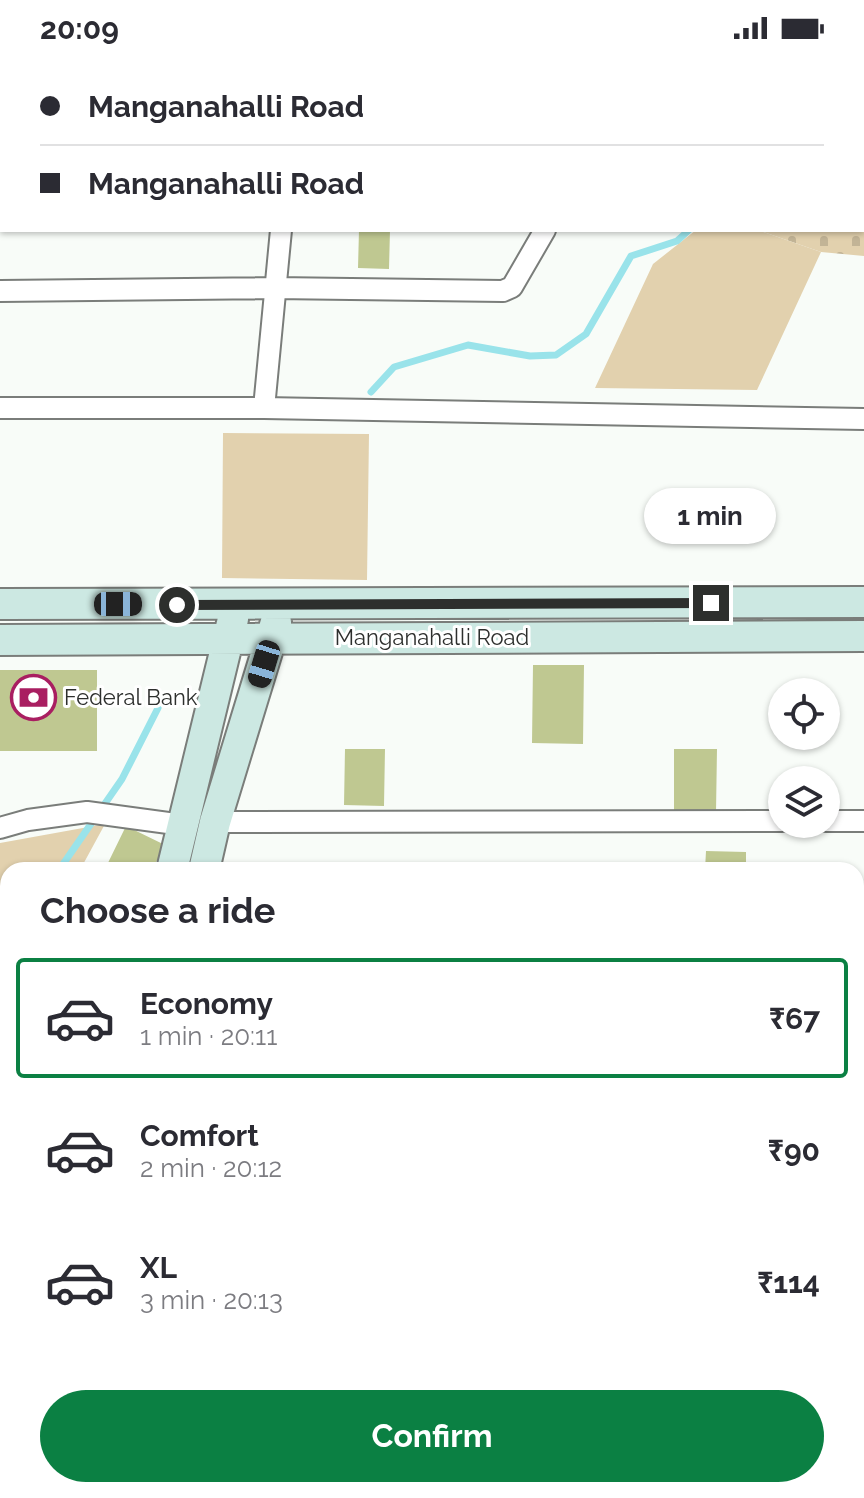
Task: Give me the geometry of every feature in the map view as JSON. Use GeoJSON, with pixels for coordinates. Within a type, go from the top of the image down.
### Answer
{"type":"FeatureCollection","features":[{"type":"Feature","properties":{"kind":"street"},"geometry":{"type":"LineString","coordinates":[[264,408],[281,232]]}},
{"type":"Feature","properties":{"kind":"street"},"geometry":{"type":"LineString","coordinates":[[0,291],[275,288],[503,291],[512,287],[544,232]]}},
{"type":"Feature","properties":{"kind":"street"},"geometry":{"type":"LineString","coordinates":[[0,408],[264,408],[864,419]]}},
{"type":"Feature","properties":{"kind":"street","name":"Manganahalli Road"},"geometry":{"type":"LineString","coordinates":[[0,604],[864,602]]}},
{"type":"Feature","properties":{"kind":"street"},"geometry":{"type":"LineString","coordinates":[[174,862],[236,605]]}},
{"type":"Feature","properties":{"kind":"street"},"geometry":{"type":"LineString","coordinates":[[206,862],[215,822],[281,605]]}},
{"type":"Feature","properties":{"kind":"street","name":"Manganahalli Road"},"geometry":{"type":"LineString","coordinates":[[0,640],[864,636]]}},
{"type":"Feature","properties":{"kind":"street"},"geometry":{"type":"LineString","coordinates":[[0,828],[28,820],[87,812],[183,825]]}},
{"type":"Feature","properties":{"kind":"street"},"geometry":{"type":"LineString","coordinates":[[215,822],[768,821]]}},
{"type":"Feature","properties":{"kind":"street"},"geometry":{"type":"LineString","coordinates":[[840,821],[864,821]]}},
{"type":"Feature","properties":{"kind":"green space"},"geometry":{"type":"Polygon","coordinates":[[[693,232],[764,232],[821,252],[757,390],[595,388],[653,264],[693,232]]]}},
{"type":"Feature","properties":{"kind":"green space"},"geometry":{"type":"Polygon","coordinates":[[[764,232],[864,232],[864,256],[821,252],[764,232]]]}},
{"type":"Feature","properties":{"kind":"green space"},"geometry":{"type":"Polygon","coordinates":[[[223,433],[369,434],[367,580],[222,578],[223,433]]]}},
{"type":"Feature","properties":{"kind":"green space"},"geometry":{"type":"Polygon","coordinates":[[[105,824],[84,862],[0,862],[0,843],[105,824]]]}},
{"type":"Feature","properties":{"kind":"building"},"geometry":{"type":"Polygon","coordinates":[[[359,232],[390,232],[389,269],[358,268],[359,232]]]}},
{"type":"Feature","properties":{"kind":"building"},"geometry":{"type":"Polygon","coordinates":[[[533,665],[584,665],[583,744],[532,743],[533,665]]]}},
{"type":"Feature","properties":{"kind":"building"},"geometry":{"type":"Polygon","coordinates":[[[0,670],[97,670],[97,751],[0,751],[0,670]]]}},
{"type":"Feature","properties":{"kind":"building"},"geometry":{"type":"Polygon","coordinates":[[[345,749],[385,749],[384,806],[344,805],[345,749]]]}},
{"type":"Feature","properties":{"kind":"building"},"geometry":{"type":"Polygon","coordinates":[[[674,749],[717,749],[716,812],[674,811],[674,749]]]}},
{"type":"Feature","properties":{"kind":"building"},"geometry":{"type":"Polygon","coordinates":[[[126,826],[165,845],[156,862],[108,862],[126,826]]]}},
{"type":"Feature","properties":{"kind":"building"},"geometry":{"type":"Polygon","coordinates":[[[706,851],[746,852],[746,862],[705,862],[706,851]]]}},
{"type":"Feature","properties":{"kind":"waterway"},"geometry":{"type":"LineString","coordinates":[[371,392],[394,367],[468,345],[530,356],[556,355],[586,334],[631,256],[677,241],[687,232]]}},
{"type":"Feature","properties":{"kind":"waterway"},"geometry":{"type":"LineString","coordinates":[[65,862],[122,779],[158,708]]}},
{"type":"Feature","properties":{"kind":"place","name":"Federal Bank"},"geometry":{"type":"Point","coordinates":[33,697]}},
{"type":"Feature","properties":{"kind":"route"},"geometry":{"type":"LineString","coordinates":[[177,605],[711,603]]}}]}
